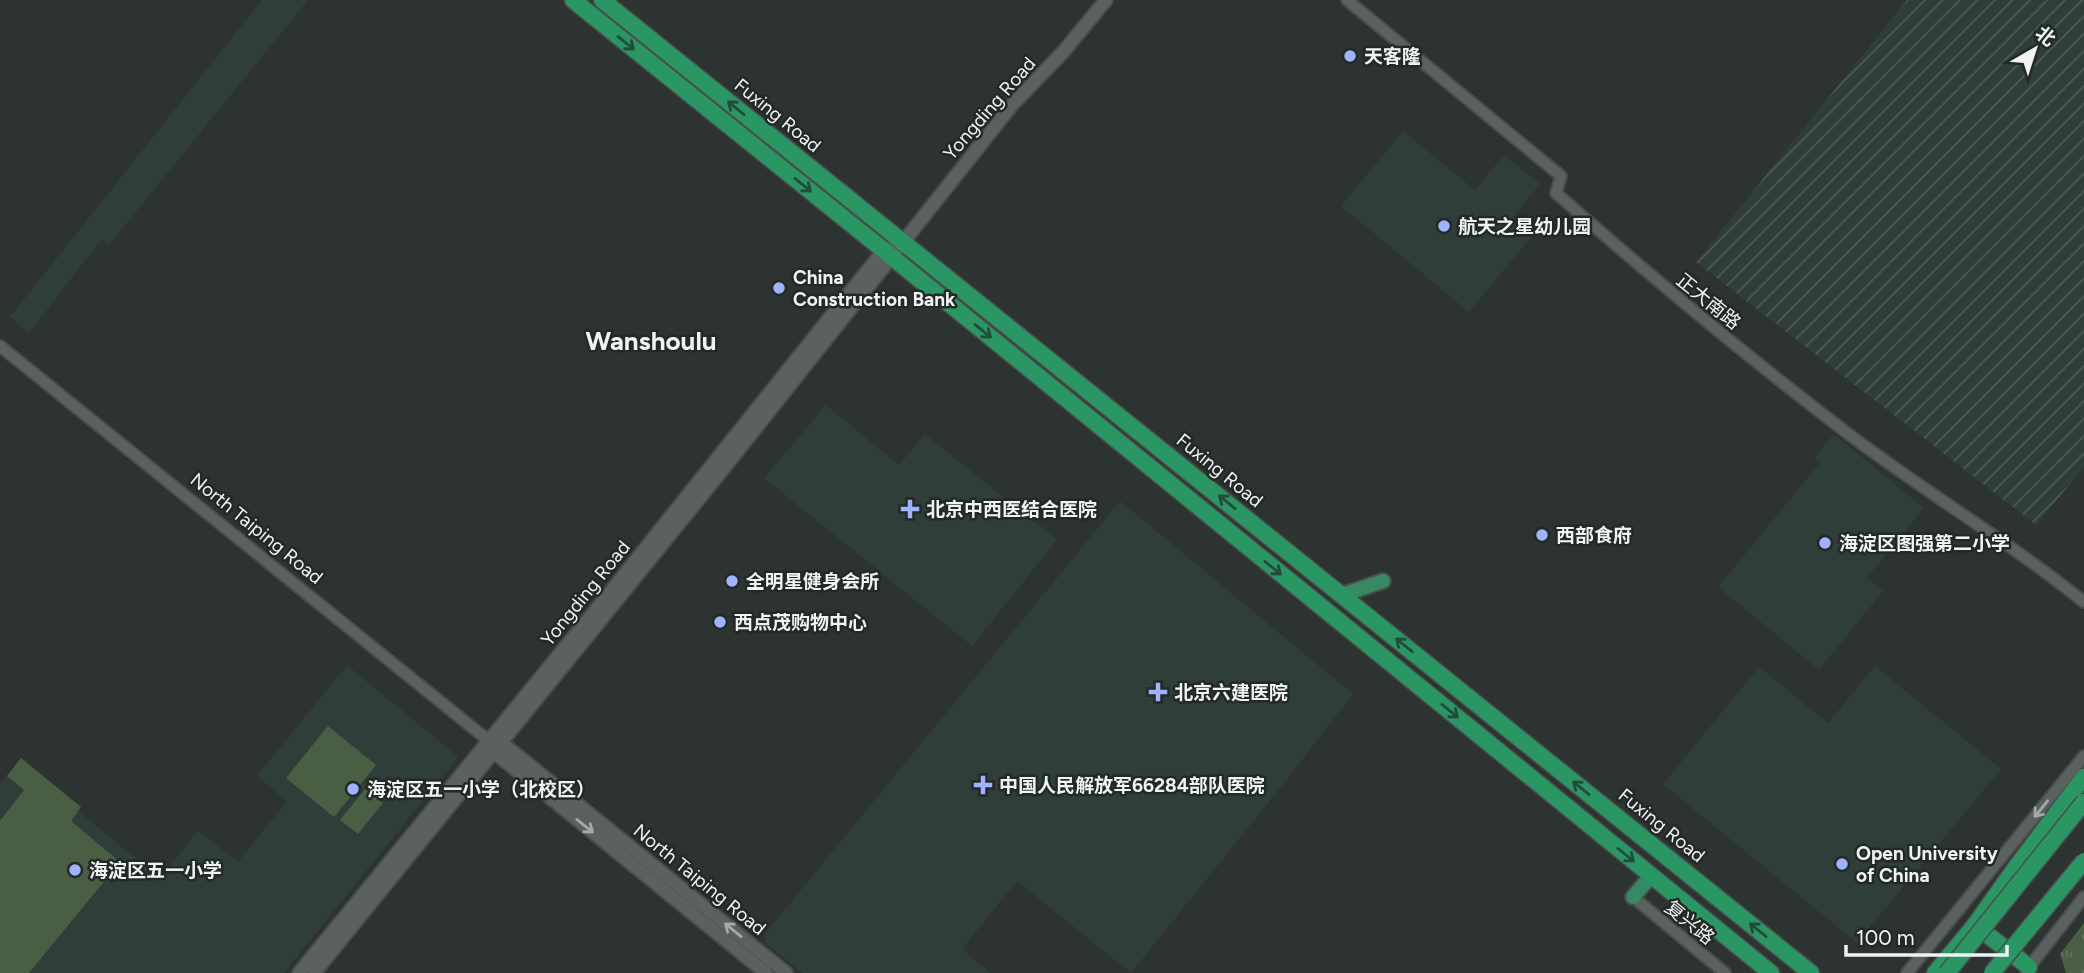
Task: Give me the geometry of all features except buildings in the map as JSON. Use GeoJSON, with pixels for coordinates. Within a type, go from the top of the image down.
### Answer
{"type":"FeatureCollection","features":[{"type":"Feature","properties":{"kind":"highway","name":"Fuxing Road"},"geometry":{"type":"LineString","coordinates":[[573,0],[1771,973]]}},
{"type":"Feature","properties":{"kind":"highway","name":"Fuxing Road"},"geometry":{"type":"LineString","coordinates":[[602,0],[1811,973]]}},
{"type":"Feature","properties":{"kind":"highway"},"geometry":{"type":"LineString","coordinates":[[1936,973],[1975,925],[2084,777]]}},
{"type":"Feature","properties":{"kind":"highway"},"geometry":{"type":"LineString","coordinates":[[1947,973],[2084,802]]}},
{"type":"Feature","properties":{"kind":"highway"},"geometry":{"type":"LineString","coordinates":[[1992,973],[2084,861]]}},
{"type":"Feature","properties":{"kind":"highway"},"geometry":{"type":"LineString","coordinates":[[1975,925],[2026,970]]}},
{"type":"Feature","properties":{"kind":"main road","name":"Yongding Road"},"geometry":{"type":"LineString","coordinates":[[903,243],[1012,105],[1064,51],[1106,0]]}},
{"type":"Feature","properties":{"kind":"main road"},"geometry":{"type":"LineString","coordinates":[[888,254],[903,243]]}},
{"type":"Feature","properties":{"kind":"main road","name":"Yongding Road"},"geometry":{"type":"LineString","coordinates":[[314,973],[888,254]]}},
{"type":"Feature","properties":{"kind":"main road"},"geometry":{"type":"LineString","coordinates":[[1342,595],[1383,581]]}},
{"type":"Feature","properties":{"kind":"main road","name":"Yongding Road"},"geometry":{"type":"LineString","coordinates":[[299,973],[495,745]]}},
{"type":"Feature","properties":{"kind":"main road","name":"North Taiping Road"},"geometry":{"type":"LineString","coordinates":[[495,745],[766,973]]}},
{"type":"Feature","properties":{"kind":"main road","name":"North Taiping Road"},"geometry":{"type":"LineString","coordinates":[[495,745],[786,973]]}},
{"type":"Feature","properties":{"kind":"main road"},"geometry":{"type":"LineString","coordinates":[[1633,897],[1651,876]]}},
{"type":"Feature","properties":{"kind":"street","name":"正大南路"},"geometry":{"type":"LineString","coordinates":[[1347,0],[1561,176],[1556,193],[1679,300],[1844,431],[2038,565],[2084,602]]}},
{"type":"Feature","properties":{"kind":"street","name":"North Taiping Road"},"geometry":{"type":"LineString","coordinates":[[0,346],[495,745]]}},
{"type":"Feature","properties":{"kind":"street"},"geometry":{"type":"LineString","coordinates":[[1906,973],[2084,756]]}},
{"type":"Feature","properties":{"kind":"street","name":"复兴路"},"geometry":{"type":"LineString","coordinates":[[1633,897],[1725,973]]}},
{"type":"Feature","properties":{"kind":"street"},"geometry":{"type":"LineString","coordinates":[[2026,970],[2084,897]]}},
{"type":"Feature","properties":{"kind":"shaded area"},"geometry":{"type":"Polygon","coordinates":[[[262,0],[308,0],[109,245],[102,239],[29,333],[10,317],[262,0]]]}},
{"type":"Feature","properties":{"kind":"shaded area"},"geometry":{"type":"Polygon","coordinates":[[[1907,0],[2084,0],[2084,467],[2036,525],[1696,262],[1907,0]]]}},
{"type":"Feature","properties":{"kind":"shaded area","name":"航天之星幼儿园"},"geometry":{"type":"Polygon","coordinates":[[[1403,131],[1475,190],[1504,155],[1540,184],[1513,217],[1534,234],[1469,312],[1341,206],[1403,131]]]}},
{"type":"Feature","properties":{"kind":"shaded area","name":"北京中西医结合医院"},"geometry":{"type":"Polygon","coordinates":[[[826,405],[899,465],[925,434],[1057,540],[972,646],[764,478],[826,405]]]}},
{"type":"Feature","properties":{"kind":"shaded area","name":"海淀区图强第二小学"},"geometry":{"type":"Polygon","coordinates":[[[1834,434],[1924,508],[1867,578],[1883,591],[1819,670],[1718,587],[1819,464],[1814,458],[1834,434]]]}},
{"type":"Feature","properties":{"kind":"shaded area"},"geometry":{"type":"Polygon","coordinates":[[[1120,501],[1353,694],[1131,973],[1017,881],[962,949],[990,973],[802,973],[766,944],[764,935],[1120,501]]]}},
{"type":"Feature","properties":{"kind":"shaded area"},"geometry":{"type":"Polygon","coordinates":[[[347,665],[458,757],[284,973],[0,973],[0,784],[21,758],[81,807],[78,811],[160,878],[198,831],[238,862],[287,801],[257,776],[347,665]]]}},
{"type":"Feature","properties":{"kind":"shaded area","name":"Open University of China"},"geometry":{"type":"Polygon","coordinates":[[[1875,666],[2001,769],[1857,943],[1663,784],[1759,667],[1828,723],[1875,666]]]}},
{"type":"Feature","properties":{"kind":"green space"},"geometry":{"type":"Polygon","coordinates":[[[328,726],[376,765],[334,817],[286,778],[328,726]]]}},
{"type":"Feature","properties":{"kind":"green space"},"geometry":{"type":"Polygon","coordinates":[[[21,758],[81,807],[71,821],[120,862],[29,973],[0,973],[0,821],[24,790],[7,776],[21,758]]]}},
{"type":"Feature","properties":{"kind":"green space"},"geometry":{"type":"Polygon","coordinates":[[[365,789],[383,803],[358,834],[340,820],[365,789]]]}},
{"type":"Feature","properties":{"kind":"green space"},"geometry":{"type":"Polygon","coordinates":[[[2084,923],[2084,973],[2066,973],[2060,954],[2084,923]]]}},
{"type":"Feature","properties":{"kind":"place","name":"天客隆"},"geometry":{"type":"Point","coordinates":[1350,56]}},
{"type":"Feature","properties":{"kind":"place","name":"航天之星幼儿园"},"geometry":{"type":"Point","coordinates":[1444,226]}},
{"type":"Feature","properties":{"kind":"place","name":"China Construction Bank"},"geometry":{"type":"Point","coordinates":[779,288]}},
{"type":"Feature","properties":{"kind":"place","name":"北京中西医结合医院"},"geometry":{"type":"Point","coordinates":[910,509]}},
{"type":"Feature","properties":{"kind":"place","name":"西部食府"},"geometry":{"type":"Point","coordinates":[1542,535]}},
{"type":"Feature","properties":{"kind":"place","name":"海淀区图强第二小学"},"geometry":{"type":"Point","coordinates":[1825,543]}},
{"type":"Feature","properties":{"kind":"place","name":"全明星健身会所"},"geometry":{"type":"Point","coordinates":[732,581]}},
{"type":"Feature","properties":{"kind":"place","name":"西点茂购物中心"},"geometry":{"type":"Point","coordinates":[720,622]}},
{"type":"Feature","properties":{"kind":"place","name":"北京六建医院"},"geometry":{"type":"Point","coordinates":[1158,692]}},
{"type":"Feature","properties":{"kind":"place","name":"中国人民解放军66284部队医院"},"geometry":{"type":"Point","coordinates":[983,785]}},
{"type":"Feature","properties":{"kind":"place","name":"海淀区五一小学（北校区）"},"geometry":{"type":"Point","coordinates":[353,789]}},
{"type":"Feature","properties":{"kind":"place","name":"Open University of China"},"geometry":{"type":"Point","coordinates":[1842,864]}},
{"type":"Feature","properties":{"kind":"place","name":"海淀区五一小学"},"geometry":{"type":"Point","coordinates":[75,870]}},
{"type":"Feature","properties":{"kind":"district","name":"Wanshoulu"},"geometry":{"type":"Point","coordinates":[651,341]}}]}
